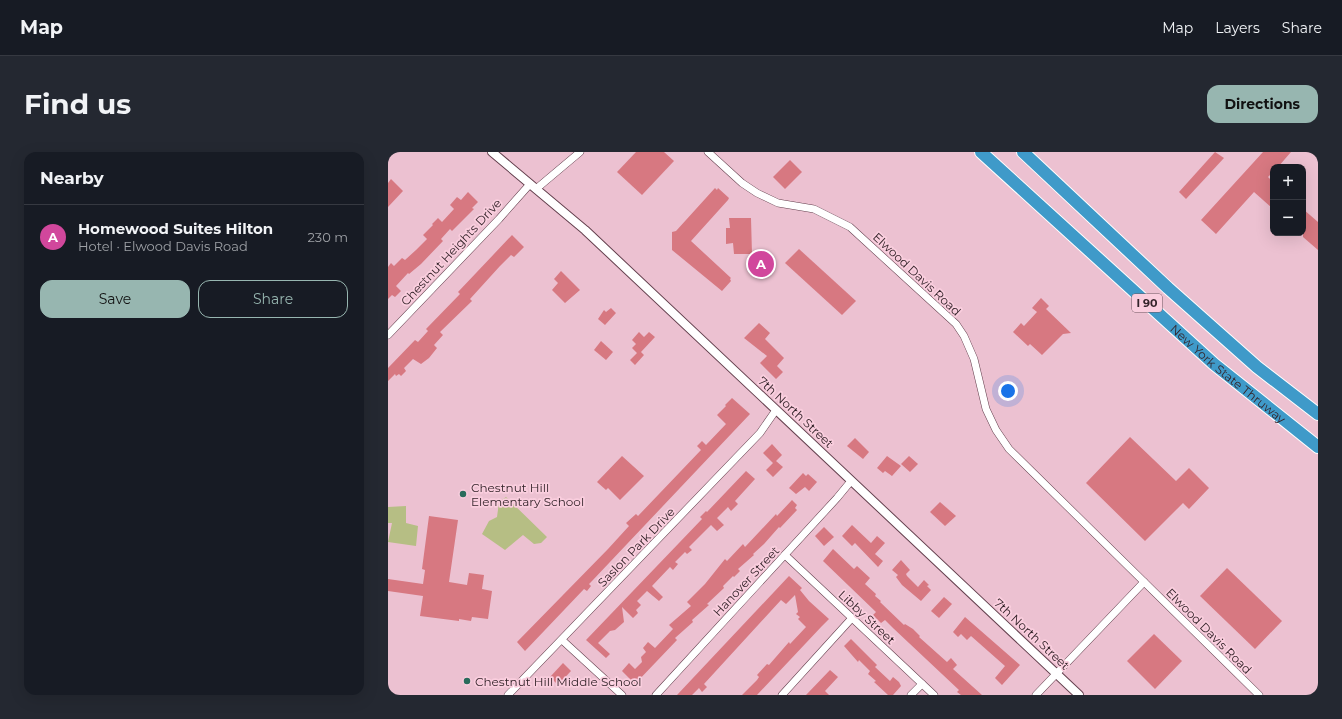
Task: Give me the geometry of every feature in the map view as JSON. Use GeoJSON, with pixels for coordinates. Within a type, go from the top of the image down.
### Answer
{"type":"FeatureCollection","features":[{"type":"Feature","properties":{"kind":"highway","name":"New York State Thruway"},"geometry":{"type":"LineString","coordinates":[[981,152],[1214,364],[1318,447]]}},
{"type":"Feature","properties":{"kind":"highway","name":"New York State Thruway"},"geometry":{"type":"LineString","coordinates":[[1023,152],[1174,293],[1257,367],[1318,414]]}},
{"type":"Feature","properties":{"kind":"street","name":"7th North Street"},"geometry":{"type":"LineString","coordinates":[[492,152],[585,230],[1079,695]]}},
{"type":"Feature","properties":{"kind":"street"},"geometry":{"type":"LineString","coordinates":[[533,186],[580,152]]}},
{"type":"Feature","properties":{"kind":"street","name":"Elwood Davis Road"},"geometry":{"type":"LineString","coordinates":[[708,152],[742,183],[757,193],[778,203],[814,209],[850,227],[956,324],[964,336],[974,359],[986,409],[996,430],[1009,448],[1259,695]]}},
{"type":"Feature","properties":{"kind":"street","name":"Chestnut Heights Drive"},"geometry":{"type":"LineString","coordinates":[[388,334],[533,186]]}},
{"type":"Feature","properties":{"kind":"street","name":"Saslon Park Drive"},"geometry":{"type":"LineString","coordinates":[[508,695],[760,433],[776,410]]}},
{"type":"Feature","properties":{"kind":"street","name":"Hanover Street"},"geometry":{"type":"LineString","coordinates":[[656,695],[851,481]]}},
{"type":"Feature","properties":{"kind":"street","name":"Libby Street"},"geometry":{"type":"LineString","coordinates":[[785,555],[934,695]]}},
{"type":"Feature","properties":{"kind":"street"},"geometry":{"type":"LineString","coordinates":[[1036,695],[1144,582]]}},
{"type":"Feature","properties":{"kind":"street"},"geometry":{"type":"LineString","coordinates":[[782,695],[852,618]]}},
{"type":"Feature","properties":{"kind":"street"},"geometry":{"type":"LineString","coordinates":[[562,640],[622,695]]}},
{"type":"Feature","properties":{"kind":"street"},"geometry":{"type":"LineString","coordinates":[[911,695],[922,684]]}},
{"type":"Feature","properties":{"kind":"green space"},"geometry":{"type":"Polygon","coordinates":[[[506,497],[547,537],[541,543],[534,544],[523,535],[505,550],[482,534],[489,521],[497,517],[499,502],[506,497]]]}},
{"type":"Feature","properties":{"kind":"green space"},"geometry":{"type":"Polygon","coordinates":[[[406,506],[406,523],[418,526],[416,546],[388,542],[392,523],[388,523],[388,507],[406,506]]]}},
{"type":"Feature","properties":{"kind":"building"},"geometry":{"type":"Polygon","coordinates":[[[636,152],[664,152],[674,161],[642,195],[617,172],[636,152]]]}},
{"type":"Feature","properties":{"kind":"building"},"geometry":{"type":"Polygon","coordinates":[[[1215,152],[1224,158],[1186,199],[1179,192],[1215,152]]]}},
{"type":"Feature","properties":{"kind":"building"},"geometry":{"type":"Polygon","coordinates":[[[1263,152],[1291,152],[1281,164],[1270,164],[1270,175],[1268,177],[1270,179],[1270,206],[1254,192],[1216,234],[1201,220],[1263,152]]]}},
{"type":"Feature","properties":{"kind":"building"},"geometry":{"type":"Polygon","coordinates":[[[790,160],[802,172],[785,189],[773,177],[790,160]]]}},
{"type":"Feature","properties":{"kind":"building"},"geometry":{"type":"Polygon","coordinates":[[[391,179],[403,191],[388,207],[388,183],[391,179]]]}},
{"type":"Feature","properties":{"kind":"building"},"geometry":{"type":"Polygon","coordinates":[[[715,188],[717,190],[718,188],[729,198],[691,241],[731,278],[731,281],[722,291],[672,250],[672,232],[676,231],[715,188]]]}},
{"type":"Feature","properties":{"kind":"building"},"geometry":{"type":"Polygon","coordinates":[[[468,192],[478,202],[472,208],[474,209],[452,231],[450,229],[441,239],[443,241],[421,264],[409,274],[408,273],[396,286],[401,291],[395,297],[392,295],[388,299],[388,267],[391,263],[394,266],[402,258],[405,260],[416,250],[427,239],[423,235],[433,225],[432,224],[438,218],[442,222],[454,209],[450,205],[457,197],[461,200],[468,192]]]}},
{"type":"Feature","properties":{"kind":"building"},"geometry":{"type":"Polygon","coordinates":[[[1306,212],[1318,222],[1318,250],[1303,237],[1306,236],[1306,212]]]}},
{"type":"Feature","properties":{"kind":"building"},"geometry":{"type":"Polygon","coordinates":[[[729,218],[751,218],[752,254],[734,254],[733,243],[726,244],[726,228],[730,228],[729,218]]]}},
{"type":"Feature","properties":{"kind":"building"},"geometry":{"type":"Polygon","coordinates":[[[512,235],[524,247],[514,257],[511,255],[500,266],[470,299],[472,301],[440,332],[443,335],[434,345],[437,348],[429,358],[421,364],[413,359],[404,368],[406,371],[401,376],[399,374],[396,376],[395,374],[388,381],[388,368],[415,340],[418,342],[428,331],[426,329],[460,294],[458,292],[512,235]]]}},
{"type":"Feature","properties":{"kind":"building"},"geometry":{"type":"Polygon","coordinates":[[[799,249],[856,301],[842,315],[785,263],[799,249]]]}},
{"type":"Feature","properties":{"kind":"building"},"geometry":{"type":"Polygon","coordinates":[[[561,271],[580,290],[565,303],[552,290],[558,283],[554,279],[561,271]]]}},
{"type":"Feature","properties":{"kind":"building"},"geometry":{"type":"Polygon","coordinates":[[[1041,298],[1049,306],[1046,309],[1071,333],[1063,334],[1042,355],[1030,344],[1028,346],[1013,332],[1021,323],[1024,326],[1037,312],[1032,308],[1041,298]]]}},
{"type":"Feature","properties":{"kind":"building"},"geometry":{"type":"Polygon","coordinates":[[[611,308],[616,313],[605,325],[598,319],[604,310],[606,312],[611,308]]]}},
{"type":"Feature","properties":{"kind":"building"},"geometry":{"type":"Polygon","coordinates":[[[759,323],[770,333],[765,339],[784,358],[777,366],[783,372],[776,379],[760,363],[767,356],[744,338],[759,323]]]}},
{"type":"Feature","properties":{"kind":"building"},"geometry":{"type":"Polygon","coordinates":[[[639,332],[644,337],[649,332],[655,337],[641,352],[644,355],[635,365],[630,360],[637,353],[632,348],[636,344],[632,340],[639,332]]]}},
{"type":"Feature","properties":{"kind":"building"},"geometry":{"type":"Polygon","coordinates":[[[601,341],[613,352],[606,360],[594,350],[601,341]]]}},
{"type":"Feature","properties":{"kind":"building"},"geometry":{"type":"Polygon","coordinates":[[[732,398],[750,414],[589,584],[591,586],[587,591],[584,589],[525,651],[517,642],[608,549],[629,526],[626,523],[636,514],[638,516],[701,450],[697,446],[702,441],[706,445],[726,424],[717,415],[732,398]]]}},
{"type":"Feature","properties":{"kind":"building"},"geometry":{"type":"Polygon","coordinates":[[[1130,437],[1176,481],[1189,468],[1209,488],[1189,509],[1183,503],[1145,541],[1086,483],[1130,437]]]}},
{"type":"Feature","properties":{"kind":"building"},"geometry":{"type":"Polygon","coordinates":[[[855,438],[869,452],[863,459],[847,446],[855,438]]]}},
{"type":"Feature","properties":{"kind":"building"},"geometry":{"type":"Polygon","coordinates":[[[772,444],[782,455],[776,461],[783,467],[773,477],[766,470],[773,463],[763,453],[772,444]]]}},
{"type":"Feature","properties":{"kind":"building"},"geometry":{"type":"Polygon","coordinates":[[[622,456],[644,476],[620,500],[608,488],[606,490],[597,482],[622,456]]]}},
{"type":"Feature","properties":{"kind":"building"},"geometry":{"type":"Polygon","coordinates":[[[887,456],[901,466],[892,476],[885,471],[883,473],[877,468],[887,456]]]}},
{"type":"Feature","properties":{"kind":"building"},"geometry":{"type":"Polygon","coordinates":[[[909,456],[918,464],[910,472],[901,464],[909,456]]]}},
{"type":"Feature","properties":{"kind":"building"},"geometry":{"type":"Polygon","coordinates":[[[746,471],[755,479],[735,501],[738,504],[731,511],[728,507],[717,518],[724,525],[717,531],[711,525],[689,547],[692,550],[687,554],[685,552],[675,562],[678,564],[673,570],[670,567],[652,586],[663,597],[659,601],[647,591],[637,601],[641,605],[636,610],[638,613],[633,618],[622,607],[624,622],[615,630],[610,631],[598,643],[610,654],[606,658],[586,640],[702,519],[700,517],[706,511],[707,512],[746,471]]]}},
{"type":"Feature","properties":{"kind":"building"},"geometry":{"type":"Polygon","coordinates":[[[803,473],[806,476],[808,474],[817,482],[809,491],[805,487],[796,494],[789,488],[803,473]]]}},
{"type":"Feature","properties":{"kind":"building"},"geometry":{"type":"Polygon","coordinates":[[[792,500],[797,505],[795,508],[797,510],[753,554],[754,555],[738,569],[740,571],[723,586],[724,588],[707,604],[709,605],[675,638],[677,640],[635,684],[622,671],[629,663],[635,669],[642,662],[641,657],[646,652],[643,648],[648,642],[655,648],[673,629],[669,625],[691,606],[687,602],[705,584],[725,559],[727,561],[743,544],[745,547],[776,514],[777,516],[792,500]]]}},
{"type":"Feature","properties":{"kind":"building"},"geometry":{"type":"Polygon","coordinates":[[[940,502],[956,516],[945,526],[930,512],[940,502]]]}},
{"type":"Feature","properties":{"kind":"building"},"geometry":{"type":"Polygon","coordinates":[[[429,516],[458,520],[449,582],[467,585],[469,573],[484,575],[482,589],[492,591],[488,619],[472,617],[471,621],[459,619],[459,621],[420,616],[423,596],[388,591],[388,579],[423,584],[425,570],[422,569],[429,516]]]}},
{"type":"Feature","properties":{"kind":"building"},"geometry":{"type":"Polygon","coordinates":[[[852,525],[871,543],[877,536],[885,543],[875,554],[883,561],[878,567],[855,543],[852,546],[842,536],[852,525]]]}},
{"type":"Feature","properties":{"kind":"building"},"geometry":{"type":"Polygon","coordinates":[[[824,527],[834,537],[824,546],[815,536],[824,527]]]}},
{"type":"Feature","properties":{"kind":"building"},"geometry":{"type":"Polygon","coordinates":[[[833,549],[854,569],[857,566],[870,578],[865,584],[876,594],[875,596],[881,601],[880,602],[904,625],[905,624],[913,629],[920,636],[919,637],[947,662],[951,658],[957,665],[953,669],[982,695],[961,695],[957,692],[959,690],[885,620],[881,623],[873,615],[876,612],[823,561],[833,549]]]}},
{"type":"Feature","properties":{"kind":"building"},"geometry":{"type":"Polygon","coordinates":[[[901,560],[910,570],[906,574],[907,576],[918,587],[924,580],[929,585],[927,586],[931,590],[921,601],[902,585],[896,577],[898,575],[892,570],[901,560]]]}},
{"type":"Feature","properties":{"kind":"building"},"geometry":{"type":"Polygon","coordinates":[[[1227,568],[1282,621],[1255,649],[1200,596],[1227,568]]]}},
{"type":"Feature","properties":{"kind":"building"},"geometry":{"type":"Polygon","coordinates":[[[789,576],[802,588],[800,590],[809,601],[829,619],[757,695],[742,695],[757,680],[759,677],[757,675],[767,664],[769,665],[789,642],[790,644],[806,627],[798,619],[800,617],[796,614],[798,612],[795,595],[786,604],[781,600],[704,684],[707,687],[702,692],[699,688],[692,695],[677,695],[789,576]]]}},
{"type":"Feature","properties":{"kind":"building"},"geometry":{"type":"Polygon","coordinates":[[[944,597],[952,604],[939,618],[931,611],[944,597]]]}},
{"type":"Feature","properties":{"kind":"building"},"geometry":{"type":"Polygon","coordinates":[[[965,617],[1020,665],[1002,685],[995,678],[1005,666],[971,636],[967,640],[961,634],[958,637],[953,632],[965,617]]]}},
{"type":"Feature","properties":{"kind":"building"},"geometry":{"type":"Polygon","coordinates":[[[1154,634],[1182,661],[1155,689],[1127,661],[1154,634]]]}},
{"type":"Feature","properties":{"kind":"building"},"geometry":{"type":"Polygon","coordinates":[[[851,639],[877,665],[875,667],[890,681],[893,677],[899,682],[901,686],[893,695],[888,695],[874,682],[876,681],[868,674],[870,671],[859,660],[858,662],[844,646],[851,639]]]}},
{"type":"Feature","properties":{"kind":"building"},"geometry":{"type":"Polygon","coordinates":[[[563,663],[571,671],[558,685],[550,677],[563,663]]]}},
{"type":"Feature","properties":{"kind":"building"},"geometry":{"type":"Polygon","coordinates":[[[830,670],[838,677],[825,691],[829,695],[806,695],[830,670]]]}},
{"type":"Feature","properties":{"kind":"place","name":"Homewood Suites Hilton"},"geometry":{"type":"Point","coordinates":[761,264]}},
{"type":"Feature","properties":{"kind":"place","name":"Chestnut Hill Elementary School"},"geometry":{"type":"Point","coordinates":[463,494]}},
{"type":"Feature","properties":{"kind":"place","name":"Chestnut Hill Middle School"},"geometry":{"type":"Point","coordinates":[467,681]}}]}
